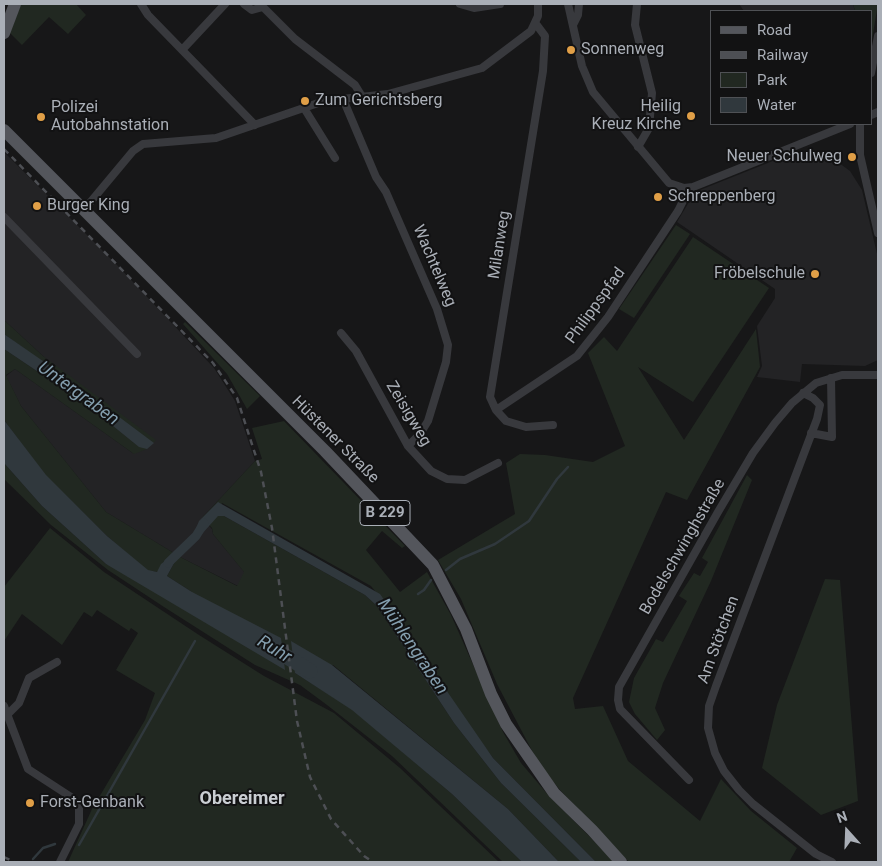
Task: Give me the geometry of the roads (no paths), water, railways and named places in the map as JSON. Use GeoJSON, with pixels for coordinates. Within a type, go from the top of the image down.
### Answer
{"type":"FeatureCollection","features":[{"type":"Feature","properties":{"kind":"main road"},"geometry":{"type":"LineString","coordinates":[[4,33],[15,4]]}},
{"type":"Feature","properties":{"kind":"main road","name":"Hüstener Straße"},"geometry":{"type":"LineString","coordinates":[[4,130],[325,451],[433,566],[466,629],[490,694],[522,748],[554,793],[621,862]]}},
{"type":"Feature","properties":{"kind":"street"},"geometry":{"type":"LineString","coordinates":[[141,4],[148,14],[255,126]]}},
{"type":"Feature","properties":{"kind":"street"},"geometry":{"type":"LineString","coordinates":[[182,50],[225,4]]}},
{"type":"Feature","properties":{"kind":"street"},"geometry":{"type":"LineString","coordinates":[[244,4],[252,10],[263,7],[295,39],[355,85],[363,98]]}},
{"type":"Feature","properties":{"kind":"street"},"geometry":{"type":"LineString","coordinates":[[460,4],[474,8],[500,4]]}},
{"type":"Feature","properties":{"kind":"street"},"geometry":{"type":"LineString","coordinates":[[83,211],[133,151],[143,144],[216,138],[324,101],[388,94],[482,68],[491,64],[536,24],[538,4]]}},
{"type":"Feature","properties":{"kind":"street"},"geometry":{"type":"LineString","coordinates":[[568,4],[582,66],[593,92],[669,183],[684,188],[693,187],[848,125]]}},
{"type":"Feature","properties":{"kind":"street"},"geometry":{"type":"LineString","coordinates":[[573,25],[578,15],[579,4]]}},
{"type":"Feature","properties":{"kind":"street"},"geometry":{"type":"LineString","coordinates":[[637,4],[635,25],[652,93],[649,128],[638,147]]}},
{"type":"Feature","properties":{"kind":"street","name":"Milanweg"},"geometry":{"type":"LineString","coordinates":[[496,410],[490,397],[543,71],[545,36],[536,24]]}},
{"type":"Feature","properties":{"kind":"street"},"geometry":{"type":"LineString","coordinates":[[872,68],[878,36]]}},
{"type":"Feature","properties":{"kind":"street","name":"Wachtelweg"},"geometry":{"type":"LineString","coordinates":[[343,99],[376,177],[386,192],[440,315],[448,345],[446,362],[428,421],[420,434],[408,446]]}},
{"type":"Feature","properties":{"kind":"street"},"geometry":{"type":"LineString","coordinates":[[304,108],[335,158]]}},
{"type":"Feature","properties":{"kind":"street"},"geometry":{"type":"LineString","coordinates":[[860,125],[860,155],[878,233]]}},
{"type":"Feature","properties":{"kind":"street","name":"Philippspfad"},"geometry":{"type":"LineString","coordinates":[[496,410],[577,356],[608,316],[678,211],[684,199],[684,188]]}},
{"type":"Feature","properties":{"kind":"street"},"geometry":{"type":"LineString","coordinates":[[4,217],[137,354]]}},
{"type":"Feature","properties":{"kind":"street","name":"Zeisigweg"},"geometry":{"type":"LineString","coordinates":[[341,332],[356,351],[408,446],[431,472],[447,479],[465,480],[498,463]]}},
{"type":"Feature","properties":{"kind":"street","name":"Bodelschwinghstraße"},"geometry":{"type":"LineString","coordinates":[[689,780],[620,709],[618,700],[619,687],[753,453],[775,422],[803,393],[816,383],[842,375],[878,375]]}},
{"type":"Feature","properties":{"kind":"street"},"geometry":{"type":"LineString","coordinates":[[811,433],[832,437],[831,378]]}},
{"type":"Feature","properties":{"kind":"street","name":"Am Stötchen"},"geometry":{"type":"LineString","coordinates":[[803,393],[813,398],[820,405],[709,706],[708,728],[715,753],[724,771],[739,790],[753,804],[816,854],[832,862]]}},
{"type":"Feature","properties":{"kind":"street"},"geometry":{"type":"LineString","coordinates":[[496,410],[506,421],[526,427],[553,425]]}},
{"type":"Feature","properties":{"kind":"street"},"geometry":{"type":"LineString","coordinates":[[8,713],[19,703],[29,678],[57,662]]}},
{"type":"Feature","properties":{"kind":"street"},"geometry":{"type":"LineString","coordinates":[[4,706],[28,769],[71,797],[79,808],[79,824],[60,862]]}},
{"type":"Feature","properties":{"kind":"water","name":"Untergraben"},"geometry":{"type":"Polygon","coordinates":[[[4,334],[63,375],[154,443],[147,449],[139,447],[86,404],[4,349],[4,334]]]}},
{"type":"Feature","properties":{"kind":"water"},"geometry":{"type":"Polygon","coordinates":[[[4,420],[46,475],[107,536],[148,570],[157,572],[161,564],[175,554],[178,556],[167,576],[192,592],[281,638],[285,670],[106,564],[42,506],[4,463],[4,420]]]}},
{"type":"Feature","properties":{"kind":"water"},"geometry":{"type":"Polygon","coordinates":[[[218,502],[380,594],[493,758],[596,862],[581,862],[501,783],[454,723],[377,606],[365,595],[224,516],[218,516],[201,535],[195,531],[199,521],[218,502]]]}},
{"type":"Feature","properties":{"kind":"water"},"geometry":{"type":"Polygon","coordinates":[[[291,641],[332,665],[508,809],[559,862],[522,862],[452,794],[352,710],[295,673],[291,641]]]}},
{"type":"Feature","properties":{"kind":"waterway"},"geometry":{"type":"LineString","coordinates":[[446,570],[460,559],[495,544],[529,521],[557,479],[568,467]]}},
{"type":"Feature","properties":{"kind":"waterway","name":"Mühlengraben"},"geometry":{"type":"LineString","coordinates":[[168,563],[196,536],[204,523]]}},
{"type":"Feature","properties":{"kind":"waterway"},"geometry":{"type":"LineString","coordinates":[[418,594],[424,590],[431,580]]}},
{"type":"Feature","properties":{"kind":"waterway"},"geometry":{"type":"LineString","coordinates":[[79,845],[195,641]]}},
{"type":"Feature","properties":{"kind":"waterway","name":"Ruhr"},"geometry":{"type":"LineString","coordinates":[[266,644],[310,671]]}},
{"type":"Feature","properties":{"kind":"waterway"},"geometry":{"type":"LineString","coordinates":[[33,859],[43,848],[55,844]]}},
{"type":"Feature","properties":{"kind":"railway"},"geometry":{"type":"LineString","coordinates":[[4,149],[213,363],[237,398],[261,472],[272,528],[297,721],[310,777],[331,819],[364,856],[373,862]]}},
{"type":"Feature","properties":{"kind":"railway"},"geometry":{"type":"LineString","coordinates":[[4,857],[14,862]]}},
{"type":"Feature","properties":{"kind":"place","name":"Sonnenweg"},"geometry":{"type":"Point","coordinates":[571,50]}},
{"type":"Feature","properties":{"kind":"place","name":"Zum Gerichtsberg"},"geometry":{"type":"Point","coordinates":[305,101]}},
{"type":"Feature","properties":{"kind":"place","name":"Heilig Kreuz Kirche"},"geometry":{"type":"Point","coordinates":[691,116]}},
{"type":"Feature","properties":{"kind":"place","name":"Polizei Autobahnstation"},"geometry":{"type":"Point","coordinates":[41,117]}},
{"type":"Feature","properties":{"kind":"place","name":"Neuer Schulweg"},"geometry":{"type":"Point","coordinates":[852,157]}},
{"type":"Feature","properties":{"kind":"place","name":"Schreppenberg"},"geometry":{"type":"Point","coordinates":[658,197]}},
{"type":"Feature","properties":{"kind":"place","name":"Burger King"},"geometry":{"type":"Point","coordinates":[37,206]}},
{"type":"Feature","properties":{"kind":"place","name":"Fröbelschule"},"geometry":{"type":"Point","coordinates":[815,274]}},
{"type":"Feature","properties":{"kind":"place","name":"Forst-Genbank"},"geometry":{"type":"Point","coordinates":[30,803]}},
{"type":"Feature","properties":{"kind":"district","name":"Obereimer"},"geometry":{"type":"Point","coordinates":[242,799]}}]}
